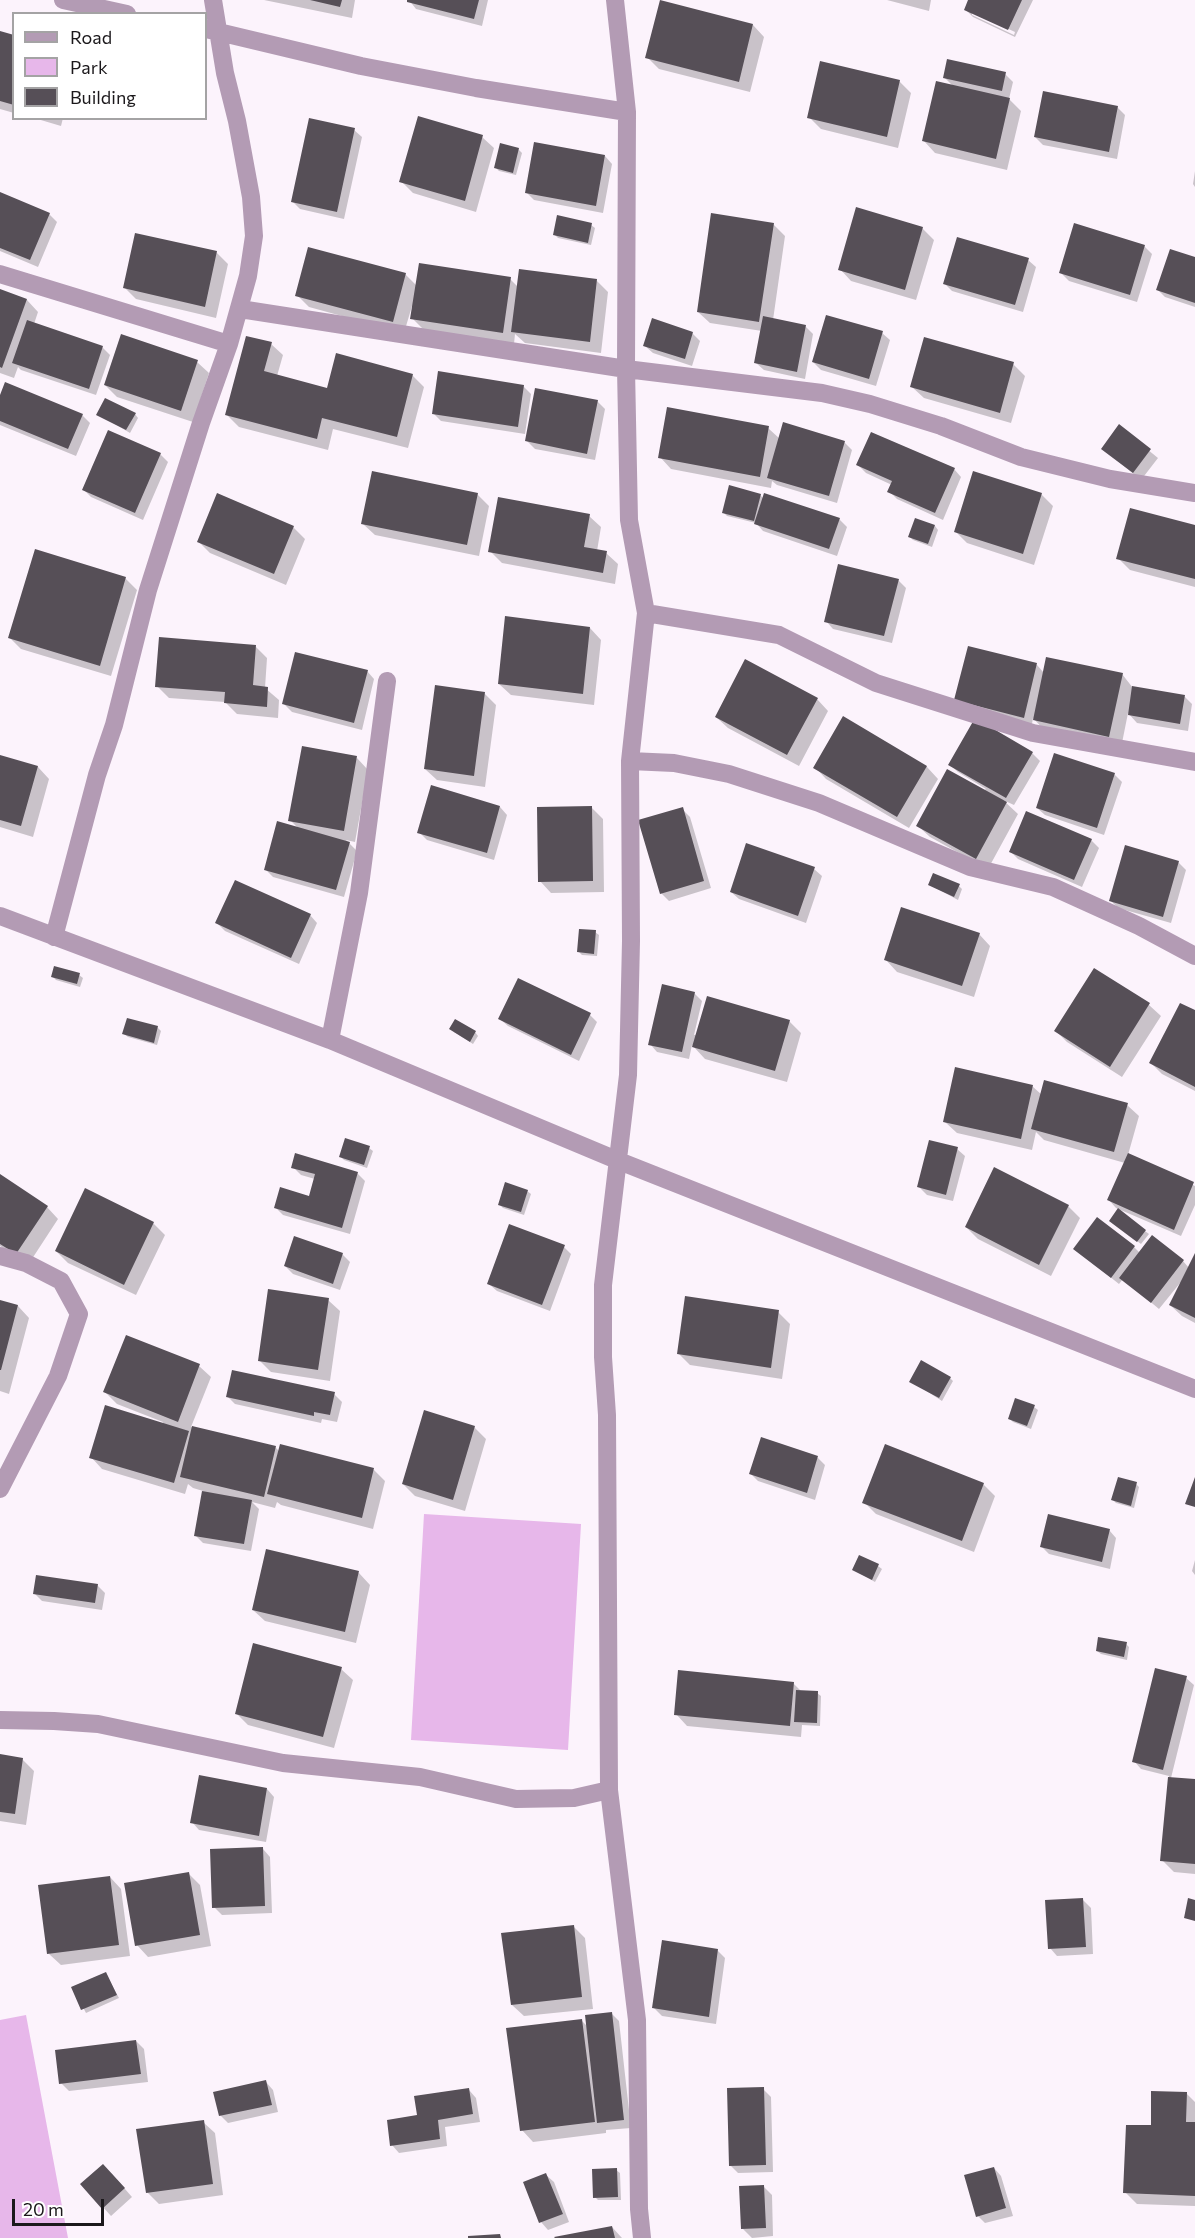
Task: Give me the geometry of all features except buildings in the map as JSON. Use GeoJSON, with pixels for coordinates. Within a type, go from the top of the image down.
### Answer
{"type":"FeatureCollection","features":[{"type":"Feature","properties":{"kind":"street"},"geometry":{"type":"LineString","coordinates":[[63,0],[118,12]]}},
{"type":"Feature","properties":{"kind":"street"},"geometry":{"type":"LineString","coordinates":[[54,937],[97,774],[114,725],[148,590],[201,423],[229,344],[248,276],[254,236],[251,197],[237,121],[213,31],[213,0]]}},
{"type":"Feature","properties":{"kind":"street"},"geometry":{"type":"LineString","coordinates":[[615,0],[627,112],[626,369],[629,520],[646,613],[630,761],[631,941],[628,1075],[603,1285],[603,1357],[608,1477],[609,1790],[637,2020],[639,2209],[642,2238]]}},
{"type":"Feature","properties":{"kind":"street"},"geometry":{"type":"LineString","coordinates":[[213,31],[372,69],[627,112]]}},
{"type":"Feature","properties":{"kind":"street"},"geometry":{"type":"LineString","coordinates":[[0,274],[229,344]]}},
{"type":"Feature","properties":{"kind":"street"},"geometry":{"type":"LineString","coordinates":[[240,309],[626,369],[822,393],[870,404],[941,426],[1021,457],[1110,479],[1195,493]]}},
{"type":"Feature","properties":{"kind":"street"},"geometry":{"type":"LineString","coordinates":[[646,613],[779,635],[876,683],[1033,733],[1195,762]]}},
{"type":"Feature","properties":{"kind":"street"},"geometry":{"type":"LineString","coordinates":[[330,1040],[359,893],[387,681]]}},
{"type":"Feature","properties":{"kind":"street"},"geometry":{"type":"LineString","coordinates":[[630,761],[674,763],[729,774],[819,803],[970,867],[1053,887],[1139,926],[1195,956]]}},
{"type":"Feature","properties":{"kind":"street"},"geometry":{"type":"LineString","coordinates":[[0,916],[330,1040],[618,1161],[1195,1389]]}},
{"type":"Feature","properties":{"kind":"street"},"geometry":{"type":"LineString","coordinates":[[0,1256],[26,1263],[61,1281],[79,1314],[58,1376],[0,1489]]}},
{"type":"Feature","properties":{"kind":"street"},"geometry":{"type":"LineString","coordinates":[[0,1720],[54,1720],[98,1724],[283,1763],[420,1777],[516,1799],[574,1798],[609,1790]]}},
{"type":"Feature","properties":{"kind":"green space"},"geometry":{"type":"Polygon","coordinates":[[[424,1514],[581,1524],[568,1750],[411,1740],[424,1514]]]}},
{"type":"Feature","properties":{"kind":"green space"},"geometry":{"type":"Polygon","coordinates":[[[26,2015],[68,2238],[0,2238],[0,2020],[26,2015]]]}}]}
